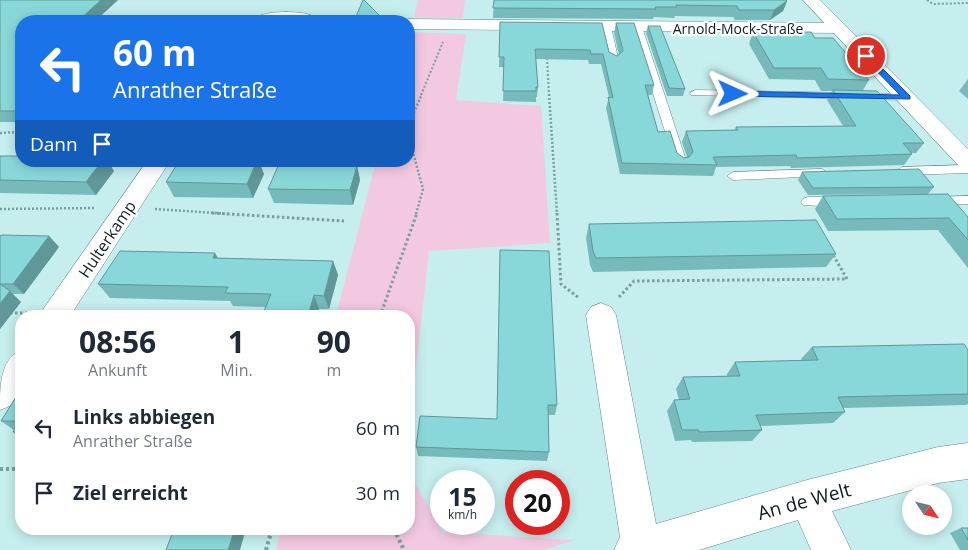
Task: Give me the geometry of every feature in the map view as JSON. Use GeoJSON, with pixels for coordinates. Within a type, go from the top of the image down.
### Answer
{"type":"FeatureCollection","features":[{"type":"Feature","properties":{"kind":"street"},"geometry":{"type":"LineString","coordinates":[[811,0],[968,161]]}},
{"type":"Feature","properties":{"kind":"street","name":"Arnold-Mock-Straße"},"geometry":{"type":"LineString","coordinates":[[415,24],[838,28]]}},
{"type":"Feature","properties":{"kind":"street","name":"Hulterkamp"},"geometry":{"type":"LineString","coordinates":[[58,310],[155,167]]}},
{"type":"Feature","properties":{"kind":"street","name":"An de Welt"},"geometry":{"type":"LineString","coordinates":[[601,315],[637,549],[807,499],[938,465],[968,461]]}},
{"type":"Feature","properties":{"kind":"street"},"geometry":{"type":"LineString","coordinates":[[0,395],[15,373]]}},
{"type":"Feature","properties":{"kind":"street"},"geometry":{"type":"LineString","coordinates":[[807,499],[831,550]]}},
{"type":"Feature","properties":{"kind":"lane"},"geometry":{"type":"LineString","coordinates":[[606,27],[614,62]]}},
{"type":"Feature","properties":{"kind":"lane"},"geometry":{"type":"LineString","coordinates":[[637,27],[680,163]]}},
{"type":"Feature","properties":{"kind":"lane"},"geometry":{"type":"LineString","coordinates":[[695,93],[907,97]]}},
{"type":"Feature","properties":{"kind":"lane"},"geometry":{"type":"LineString","coordinates":[[890,172],[968,169]]}},
{"type":"Feature","properties":{"kind":"lane"},"geometry":{"type":"LineString","coordinates":[[733,176],[831,173]]}},
{"type":"Feature","properties":{"kind":"lane"},"geometry":{"type":"LineString","coordinates":[[918,201],[968,200]]}},
{"type":"Feature","properties":{"kind":"lane"},"geometry":{"type":"LineString","coordinates":[[808,202],[848,202]]}},
{"type":"Feature","properties":{"kind":"path"},"geometry":{"type":"LineString","coordinates":[[927,0],[933,4],[968,3]]}},
{"type":"Feature","properties":{"kind":"path"},"geometry":{"type":"LineString","coordinates":[[415,110],[437,60],[448,24]]}},
{"type":"Feature","properties":{"kind":"path"},"geometry":{"type":"LineString","coordinates":[[547,58],[561,284]]}},
{"type":"Feature","properties":{"kind":"path"},"geometry":{"type":"LineString","coordinates":[[0,132],[15,132]]}},
{"type":"Feature","properties":{"kind":"path"},"geometry":{"type":"LineString","coordinates":[[382,310],[415,219],[423,189],[415,160]]}},
{"type":"Feature","properties":{"kind":"path"},"geometry":{"type":"LineString","coordinates":[[0,209],[129,208],[344,221]]}},
{"type":"Feature","properties":{"kind":"path"},"geometry":{"type":"LineString","coordinates":[[601,315],[634,281],[847,278],[827,245]]}},
{"type":"Feature","properties":{"kind":"path"},"geometry":{"type":"LineString","coordinates":[[0,469],[15,469]]}},
{"type":"Feature","properties":{"kind":"path"},"geometry":{"type":"LineString","coordinates":[[266,550],[270,535]]}},
{"type":"Feature","properties":{"kind":"path"},"geometry":{"type":"LineString","coordinates":[[397,535],[404,550]]}},
{"type":"Feature","properties":{"kind":"shaded area"},"geometry":{"type":"Polygon","coordinates":[[[418,0],[465,0],[463,18],[415,17],[418,0]]]}},
{"type":"Feature","properties":{"kind":"shaded area"},"geometry":{"type":"Polygon","coordinates":[[[415,32],[466,34],[456,100],[541,106],[550,243],[429,251],[415,376],[415,310],[338,310],[374,167],[415,167],[415,32]]]}},
{"type":"Feature","properties":{"kind":"shaded area"},"geometry":{"type":"Polygon","coordinates":[[[415,482],[430,510],[430,535],[492,535],[574,540],[544,550],[276,550],[280,535],[415,535],[415,482]]]}},
{"type":"Feature","properties":{"kind":"building"},"geometry":{"type":"Polygon","coordinates":[[[0,0],[101,0],[85,15],[15,15],[15,111],[0,111],[0,0]]]}},
{"type":"Feature","properties":{"kind":"building"},"geometry":{"type":"Polygon","coordinates":[[[364,0],[379,15],[357,15],[364,0]]]}},
{"type":"Feature","properties":{"kind":"building"},"geometry":{"type":"Polygon","coordinates":[[[494,0],[787,1],[774,10],[739,10],[737,6],[676,5],[677,7],[655,7],[656,9],[493,8],[494,0]]]}},
{"type":"Feature","properties":{"kind":"building"},"geometry":{"type":"Polygon","coordinates":[[[500,22],[602,23],[609,52],[617,56],[623,51],[616,23],[634,23],[654,85],[645,85],[658,132],[670,131],[677,153],[684,158],[689,157],[693,152],[686,131],[738,130],[736,127],[856,126],[833,90],[877,91],[924,143],[903,143],[912,154],[797,158],[796,155],[713,157],[717,165],[622,163],[608,97],[613,98],[603,54],[591,54],[590,50],[535,49],[538,87],[536,87],[536,91],[503,91],[504,57],[499,57],[500,22]]]}},
{"type":"Feature","properties":{"kind":"building"},"geometry":{"type":"Polygon","coordinates":[[[648,26],[660,26],[685,89],[669,88],[648,26]]]}},
{"type":"Feature","properties":{"kind":"building"},"geometry":{"type":"Polygon","coordinates":[[[753,32],[811,32],[815,38],[833,38],[869,80],[828,79],[821,68],[774,68],[753,32]]]}},
{"type":"Feature","properties":{"kind":"building"},"geometry":{"type":"Polygon","coordinates":[[[0,156],[15,156],[15,167],[97,167],[86,182],[0,180],[0,156]]]}},
{"type":"Feature","properties":{"kind":"building"},"geometry":{"type":"Polygon","coordinates":[[[175,167],[254,167],[247,184],[166,182],[175,167]]]}},
{"type":"Feature","properties":{"kind":"building"},"geometry":{"type":"Polygon","coordinates":[[[278,167],[357,167],[350,190],[268,189],[278,167]]]}},
{"type":"Feature","properties":{"kind":"building"},"geometry":{"type":"Polygon","coordinates":[[[919,169],[934,187],[813,188],[802,172],[919,169]]]}},
{"type":"Feature","properties":{"kind":"building"},"geometry":{"type":"Polygon","coordinates":[[[948,194],[968,217],[968,240],[949,218],[837,219],[823,196],[948,194]]]}},
{"type":"Feature","properties":{"kind":"building"},"geometry":{"type":"Polygon","coordinates":[[[816,220],[836,254],[596,258],[593,251],[589,224],[816,220]]]}},
{"type":"Feature","properties":{"kind":"building"},"geometry":{"type":"Polygon","coordinates":[[[1,235],[49,236],[13,284],[0,284],[1,235]]]}},
{"type":"Feature","properties":{"kind":"building"},"geometry":{"type":"Polygon","coordinates":[[[500,250],[549,251],[557,405],[548,405],[549,452],[416,447],[420,416],[497,419],[500,250]]]}},
{"type":"Feature","properties":{"kind":"building"},"geometry":{"type":"Polygon","coordinates":[[[120,251],[215,253],[213,258],[333,261],[324,296],[314,295],[310,310],[264,310],[271,294],[225,293],[228,287],[98,284],[120,251]]]}},
{"type":"Feature","properties":{"kind":"building"},"geometry":{"type":"Polygon","coordinates":[[[0,284],[10,291],[0,304],[0,284]]]}},
{"type":"Feature","properties":{"kind":"building"},"geometry":{"type":"Polygon","coordinates":[[[964,344],[968,350],[968,394],[838,397],[845,412],[756,415],[762,430],[699,432],[699,430],[682,430],[674,400],[690,399],[683,377],[740,376],[735,362],[818,360],[812,347],[964,344]]]}},
{"type":"Feature","properties":{"kind":"building"},"geometry":{"type":"Polygon","coordinates":[[[15,399],[15,421],[1,421],[15,399]]]}},
{"type":"Feature","properties":{"kind":"building"},"geometry":{"type":"Polygon","coordinates":[[[961,528],[968,528],[968,540],[961,528]]]}},
{"type":"Feature","properties":{"kind":"building"},"geometry":{"type":"Polygon","coordinates":[[[172,535],[233,535],[228,550],[166,550],[172,535]]]}},
{"type":"Feature","properties":{"kind":"route"},"geometry":{"type":"LineString","coordinates":[[733,94],[907,97],[866,56]]}}]}
